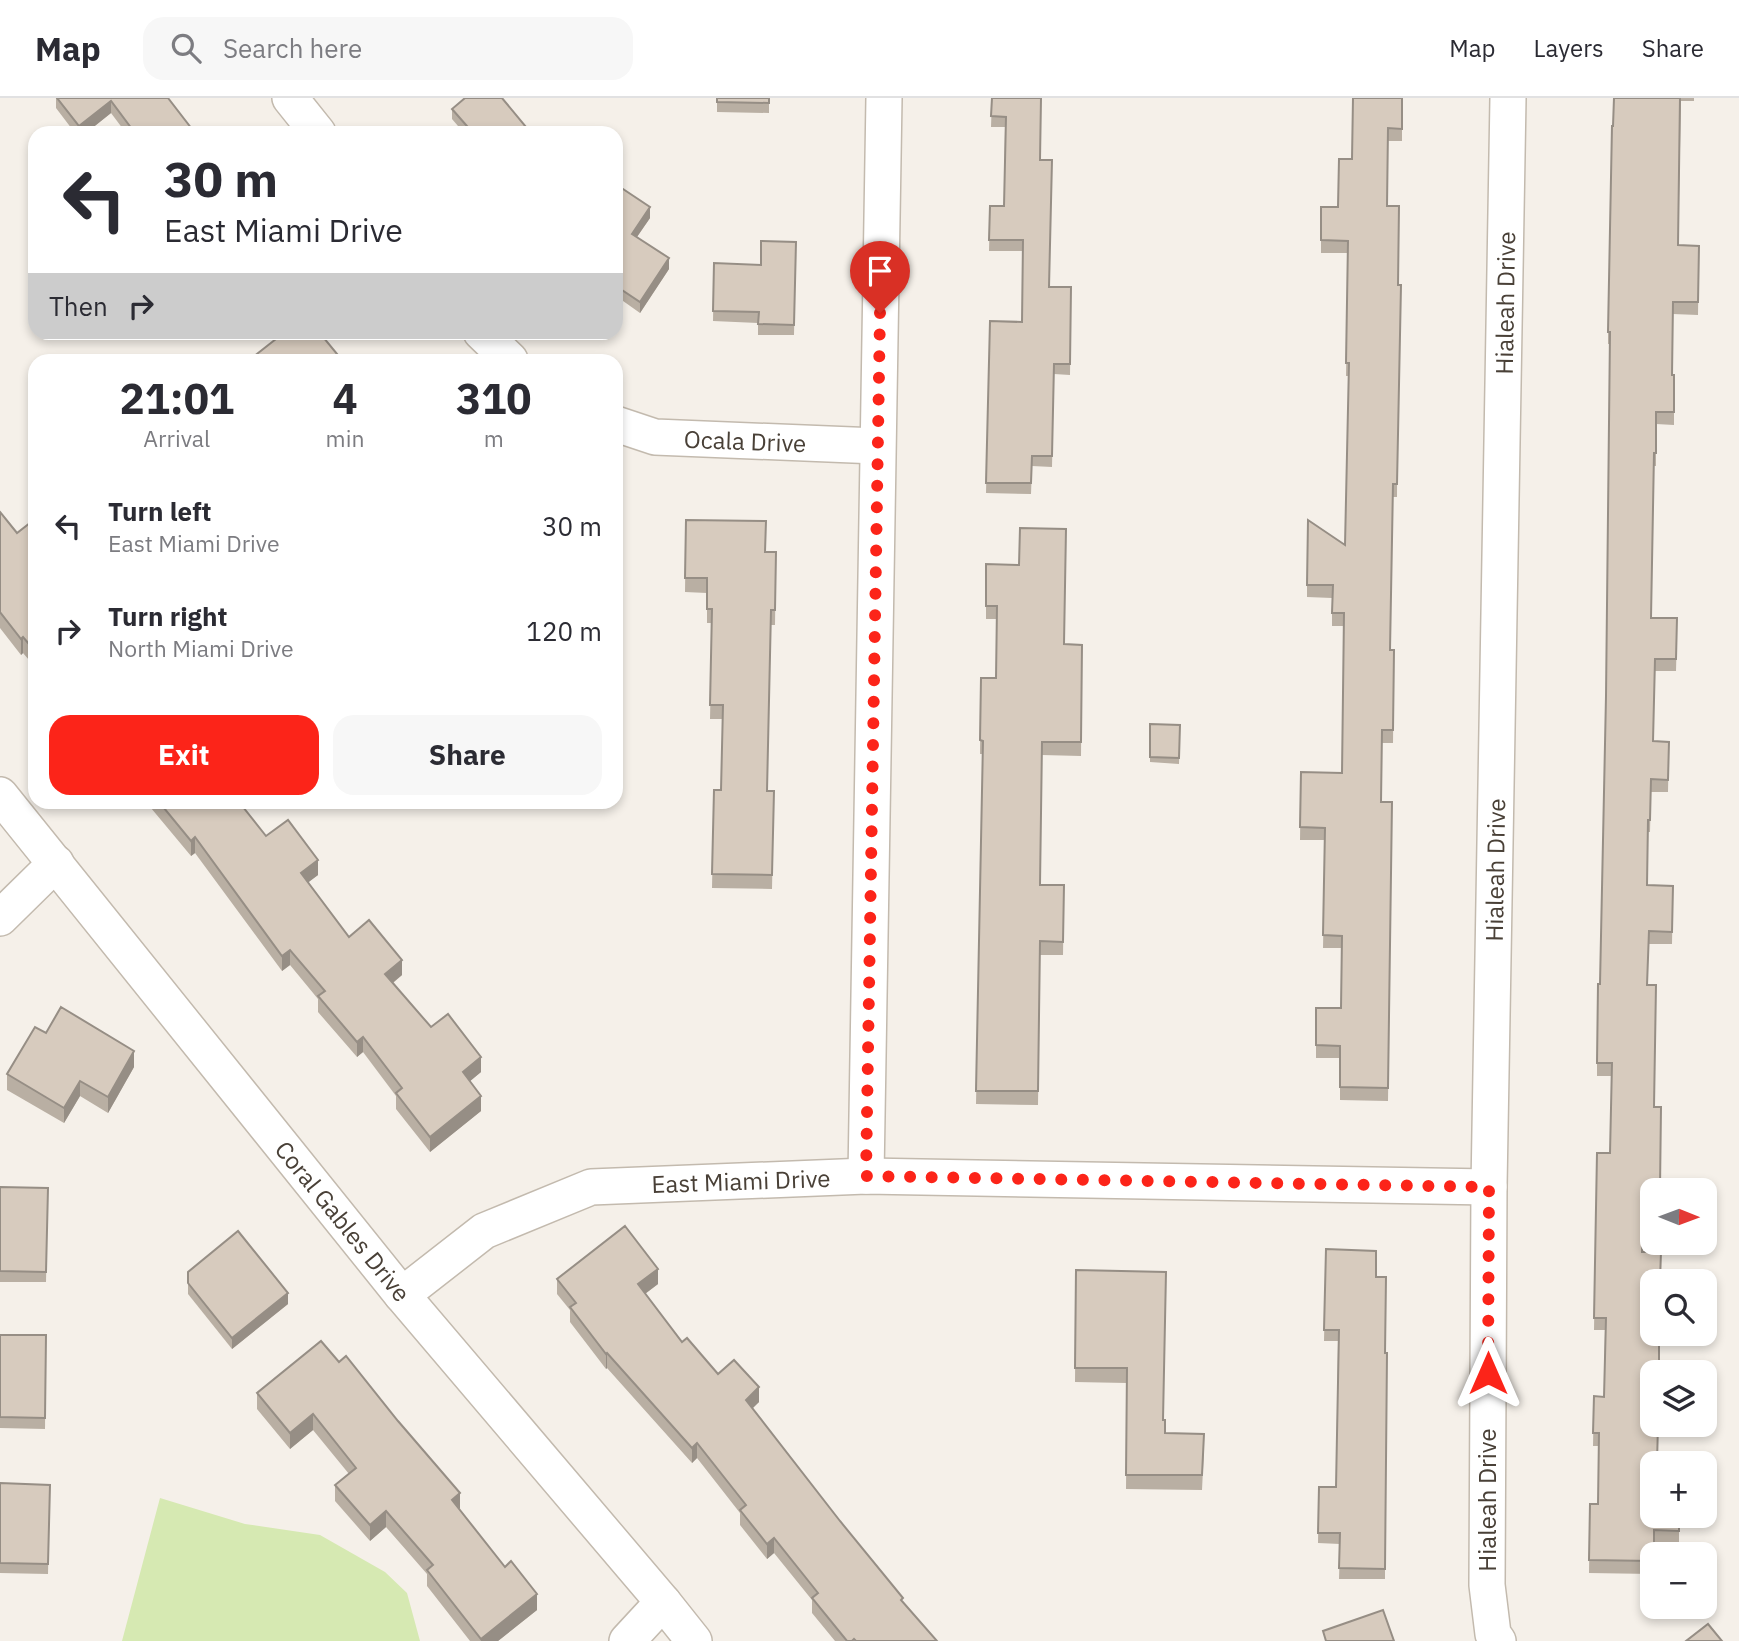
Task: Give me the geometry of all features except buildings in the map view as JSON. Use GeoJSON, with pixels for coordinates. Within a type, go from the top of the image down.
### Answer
{"type":"FeatureCollection","features":[{"type":"Feature","properties":{"kind":"street"},"geometry":{"type":"LineString","coordinates":[[290,98],[312,126]]}},
{"type":"Feature","properties":{"kind":"street"},"geometry":{"type":"LineString","coordinates":[[866,1176],[884,98]]}},
{"type":"Feature","properties":{"kind":"street","name":"Hialeah Drive"},"geometry":{"type":"LineString","coordinates":[[1498,1641],[1493,1634],[1487,1585],[1489,1187],[1508,98]]}},
{"type":"Feature","properties":{"kind":"street"},"geometry":{"type":"LineString","coordinates":[[489,340],[504,354]]}},
{"type":"Feature","properties":{"kind":"street","name":"Ocala Drive"},"geometry":{"type":"LineString","coordinates":[[623,426],[655,437],[877,446]]}},
{"type":"Feature","properties":{"kind":"street","name":"Coral Gables Drive"},"geometry":{"type":"LineString","coordinates":[[0,795],[402,1295],[694,1641]]}},
{"type":"Feature","properties":{"kind":"street"},"geometry":{"type":"LineString","coordinates":[[0,918],[56,863]]}},
{"type":"Feature","properties":{"kind":"street","name":"East Miami Drive"},"geometry":{"type":"LineString","coordinates":[[402,1295],[484,1231],[591,1187],[866,1176],[1489,1187]]}},
{"type":"Feature","properties":{"kind":"street"},"geometry":{"type":"LineString","coordinates":[[627,1641],[663,1602]]}},
{"type":"Feature","properties":{"kind":"green space"},"geometry":{"type":"Polygon","coordinates":[[[160,1498],[245,1524],[320,1535],[385,1572],[407,1593],[420,1641],[122,1641],[160,1498]]]}},
{"type":"Feature","properties":{"kind":"route"},"geometry":{"type":"LineString","coordinates":[[880,313],[866,1176],[1489,1187],[1488,1373]]}}]}
